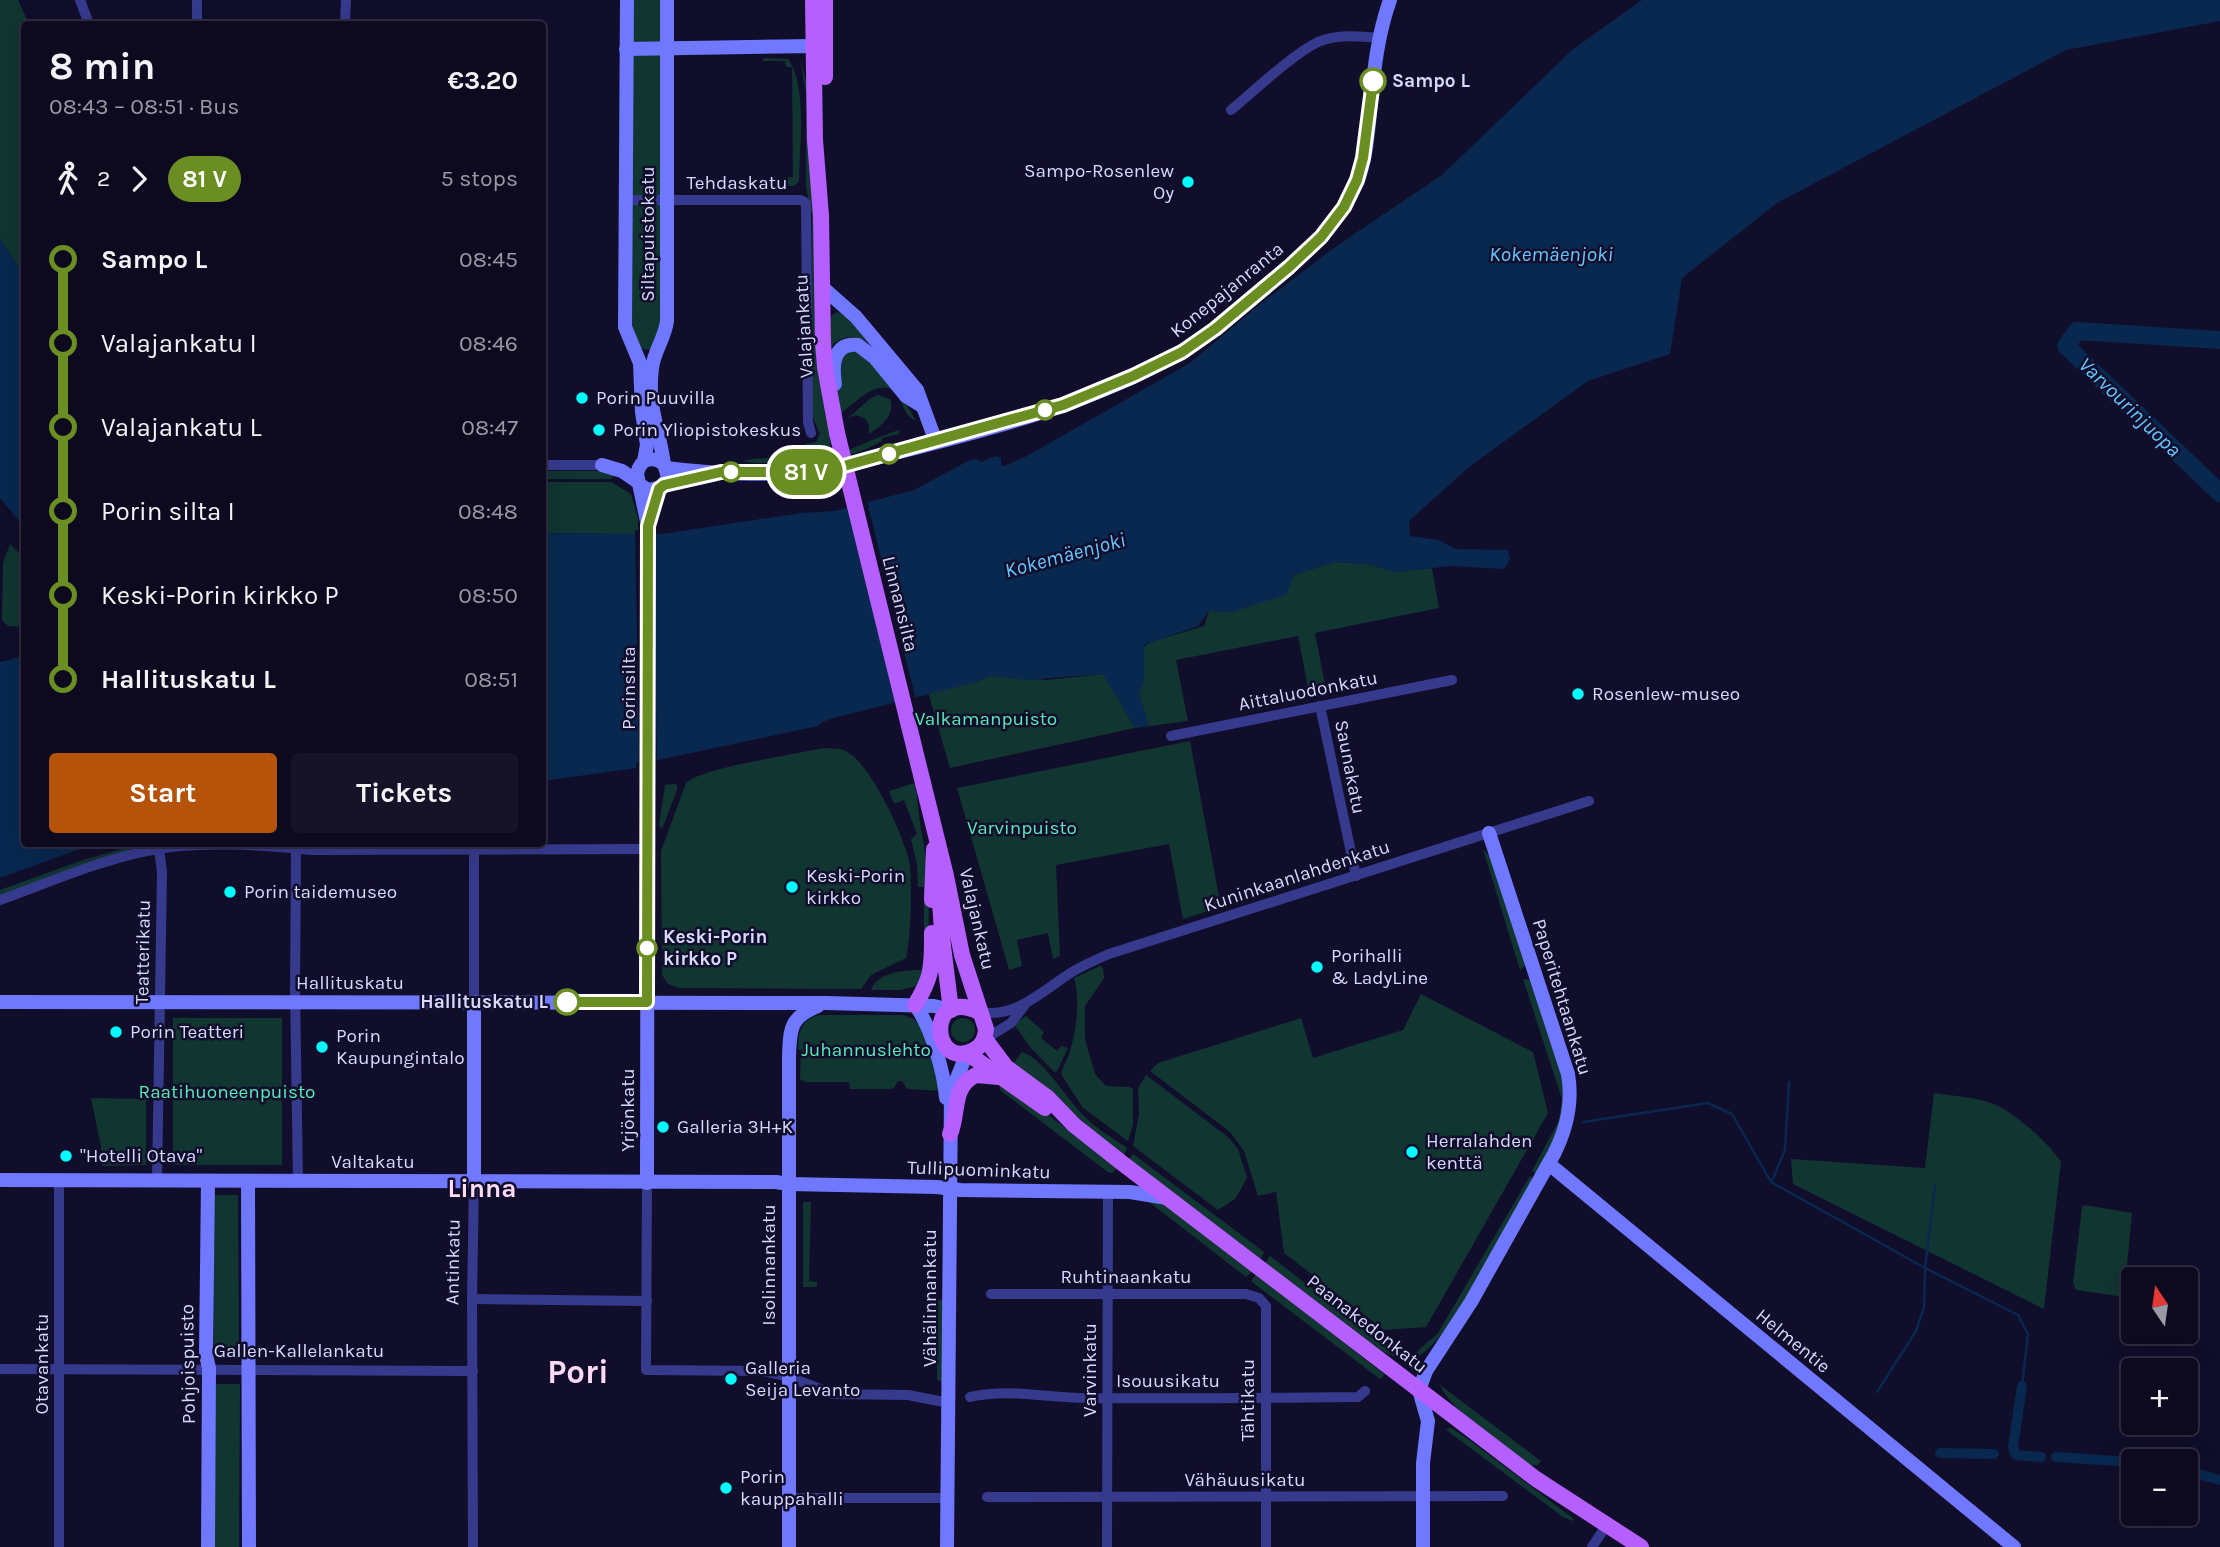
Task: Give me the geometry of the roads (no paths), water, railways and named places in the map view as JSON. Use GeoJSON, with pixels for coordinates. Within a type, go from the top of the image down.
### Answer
{"type":"FeatureCollection","features":[{"type":"Feature","properties":{"kind":"main road","name":"Valajankatu"},"geometry":{"type":"LineString","coordinates":[[813,0],[813,46],[819,69]]}},
{"type":"Feature","properties":{"kind":"main road","name":"Valajankatu"},"geometry":{"type":"LineString","coordinates":[[825,0],[819,69],[824,179],[821,216],[821,316],[825,367],[836,430]]}},
{"type":"Feature","properties":{"kind":"main road","name":"Linnansilta"},"geometry":{"type":"LineString","coordinates":[[836,430],[923,783]]}},
{"type":"Feature","properties":{"kind":"main road","name":"Valajankatu"},"geometry":{"type":"LineString","coordinates":[[923,783],[962,955],[979,1013]]}},
{"type":"Feature","properties":{"kind":"main road","name":"Valajankatu"},"geometry":{"type":"LineString","coordinates":[[934,836],[951,1010]]}},
{"type":"Feature","properties":{"kind":"main road"},"geometry":{"type":"LineString","coordinates":[[915,1005],[931,974],[934,836]]}},
{"type":"Feature","properties":{"kind":"main road"},"geometry":{"type":"LineString","coordinates":[[965,1007],[979,1013],[985,1024],[985,1039],[977,1049],[967,1053],[954,1052],[941,1040],[941,1021],[951,1010],[965,1007]]}},
{"type":"Feature","properties":{"kind":"main road","name":"Paanakedonkatu"},"geometry":{"type":"LineString","coordinates":[[985,1039],[1006,1067],[1048,1098],[1074,1125]]}},
{"type":"Feature","properties":{"kind":"main road","name":"Paanakedonkatu"},"geometry":{"type":"LineString","coordinates":[[967,1053],[1074,1125],[1536,1479],[1641,1547]]}},
{"type":"Feature","properties":{"kind":"main road"},"geometry":{"type":"LineString","coordinates":[[950,1134],[955,1122],[956,1099],[961,1086],[976,1075],[999,1077]]}},
{"type":"Feature","properties":{"kind":"street"},"geometry":{"type":"LineString","coordinates":[[80,0],[88,21]]}},
{"type":"Feature","properties":{"kind":"street"},"geometry":{"type":"LineString","coordinates":[[197,0],[197,21]]}},
{"type":"Feature","properties":{"kind":"street"},"geometry":{"type":"LineString","coordinates":[[345,21],[346,0]]}},
{"type":"Feature","properties":{"kind":"street","name":"Siltapuistokatu"},"geometry":{"type":"LineString","coordinates":[[627,0],[625,327],[641,372],[642,412],[647,445],[643,462]]}},
{"type":"Feature","properties":{"kind":"street","name":"Siltapuistokatu"},"geometry":{"type":"LineString","coordinates":[[665,466],[651,402],[652,371],[667,321],[667,0]]}},
{"type":"Feature","properties":{"kind":"street","name":"Konepajanranta"},"geometry":{"type":"LineString","coordinates":[[721,472],[812,472],[936,442],[1063,405],[1155,366],[1182,352],[1215,329],[1321,237],[1344,207],[1357,180],[1368,132],[1378,38],[1390,0]]}},
{"type":"Feature","properties":{"kind":"street"},"geometry":{"type":"LineString","coordinates":[[1231,110],[1306,49],[1320,41],[1354,36],[1378,38]]}},
{"type":"Feature","properties":{"kind":"street"},"geometry":{"type":"LineString","coordinates":[[626,49],[813,46]]}},
{"type":"Feature","properties":{"kind":"street"},"geometry":{"type":"LineString","coordinates":[[775,48],[803,57],[819,69]]}},
{"type":"Feature","properties":{"kind":"street","name":"Tehdaskatu"},"geometry":{"type":"LineString","coordinates":[[626,200],[801,200],[806,203],[808,422],[811,433]]}},
{"type":"Feature","properties":{"kind":"street"},"geometry":{"type":"LineString","coordinates":[[821,286],[856,317],[917,390],[936,442]]}},
{"type":"Feature","properties":{"kind":"street"},"geometry":{"type":"LineString","coordinates":[[821,316],[827,309],[840,304]]}},
{"type":"Feature","properties":{"kind":"street"},"geometry":{"type":"LineString","coordinates":[[836,430],[838,404],[834,359],[838,352],[852,344],[865,348],[906,396],[922,406]]}},
{"type":"Feature","properties":{"kind":"street"},"geometry":{"type":"LineString","coordinates":[[634,349],[646,355],[659,349]]}},
{"type":"Feature","properties":{"kind":"street"},"geometry":{"type":"LineString","coordinates":[[546,465],[602,465],[656,459],[665,466],[721,472]]}},
{"type":"Feature","properties":{"kind":"street"},"geometry":{"type":"LineString","coordinates":[[639,483],[637,471],[643,462]]}},
{"type":"Feature","properties":{"kind":"street"},"geometry":{"type":"LineString","coordinates":[[602,465],[622,471],[648,490],[721,472]]}},
{"type":"Feature","properties":{"kind":"street"},"geometry":{"type":"LineString","coordinates":[[662,487],[668,477],[665,466]]}},
{"type":"Feature","properties":{"kind":"street","name":"Porinsilta"},"geometry":{"type":"LineString","coordinates":[[639,483],[648,526],[647,849]]}},
{"type":"Feature","properties":{"kind":"street","name":"Porinsilta"},"geometry":{"type":"LineString","coordinates":[[648,526],[662,487]]}},
{"type":"Feature","properties":{"kind":"street","name":"Aittaluodonkatu"},"geometry":{"type":"LineString","coordinates":[[1171,736],[1452,680]]}},
{"type":"Feature","properties":{"kind":"street","name":"Saunakatu"},"geometry":{"type":"LineString","coordinates":[[1320,706],[1356,876]]}},
{"type":"Feature","properties":{"kind":"street","name":"Kuninkaanlahdenkatu"},"geometry":{"type":"LineString","coordinates":[[985,1039],[1010,1023],[1026,1004],[1069,973],[1105,956],[1588,800]]}},
{"type":"Feature","properties":{"kind":"street","name":"Paperitehtaankatu"},"geometry":{"type":"LineString","coordinates":[[1419,1390],[1426,1371],[1471,1302],[1549,1164],[1563,1137],[1567,1121],[1570,1088],[1568,1074],[1489,833]]}},
{"type":"Feature","properties":{"kind":"street"},"geometry":{"type":"LineString","coordinates":[[0,900],[120,858],[159,849],[213,847]]}},
{"type":"Feature","properties":{"kind":"street"},"geometry":{"type":"LineString","coordinates":[[282,847],[474,851],[647,849]]}},
{"type":"Feature","properties":{"kind":"street","name":"Teatterikatu"},"geometry":{"type":"LineString","coordinates":[[157,1181],[162,872],[159,849]]}},
{"type":"Feature","properties":{"kind":"street"},"geometry":{"type":"LineString","coordinates":[[296,849],[298,1181]]}},
{"type":"Feature","properties":{"kind":"street","name":"Yrjönkatu"},"geometry":{"type":"LineString","coordinates":[[647,849],[646,1370],[763,1371],[789,1377]]}},
{"type":"Feature","properties":{"kind":"street","name":"Antinkatu"},"geometry":{"type":"LineString","coordinates":[[473,1547],[471,1299],[474,1181],[474,851]]}},
{"type":"Feature","properties":{"kind":"street","name":"Hallituskatu"},"geometry":{"type":"LineString","coordinates":[[0,1002],[826,1003],[915,1005],[951,1010]]}},
{"type":"Feature","properties":{"kind":"street","name":"Isolinnankatu"},"geometry":{"type":"LineString","coordinates":[[789,1547],[789,1056],[792,1026],[797,1017],[826,1003]]}},
{"type":"Feature","properties":{"kind":"street","name":"Kuninkaanlahdenkatu"},"geometry":{"type":"LineString","coordinates":[[979,1013],[994,1015],[1026,1004]]}},
{"type":"Feature","properties":{"kind":"street"},"geometry":{"type":"LineString","coordinates":[[915,1005],[927,1027],[944,1085],[946,1122],[950,1134]]}},
{"type":"Feature","properties":{"kind":"street","name":"Vähälinnankatu"},"geometry":{"type":"LineString","coordinates":[[947,1547],[951,1093],[967,1053]]}},
{"type":"Feature","properties":{"kind":"street","name":"Helmentie"},"geometry":{"type":"LineString","coordinates":[[1549,1164],[2014,1547]]}},
{"type":"Feature","properties":{"kind":"street","name":"Valtakatu"},"geometry":{"type":"LineString","coordinates":[[0,1180],[788,1184]]}},
{"type":"Feature","properties":{"kind":"street","name":"Otavankatu"},"geometry":{"type":"LineString","coordinates":[[59,1181],[59,1547]]}},
{"type":"Feature","properties":{"kind":"street","name":"Pohjoispuisto"},"geometry":{"type":"LineString","coordinates":[[208,1181],[208,1547]]}},
{"type":"Feature","properties":{"kind":"street"},"geometry":{"type":"LineString","coordinates":[[248,1181],[248,1547]]}},
{"type":"Feature","properties":{"kind":"street","name":"Tullipuominkatu"},"geometry":{"type":"LineString","coordinates":[[788,1184],[1130,1192],[1167,1198]]}},
{"type":"Feature","properties":{"kind":"street","name":"Varvinkatu"},"geometry":{"type":"LineString","coordinates":[[1107,1547],[1108,1193]]}},
{"type":"Feature","properties":{"kind":"street","name":"Ruhtinaankatu"},"geometry":{"type":"LineString","coordinates":[[991,1294],[1246,1294],[1259,1298]]}},
{"type":"Feature","properties":{"kind":"street","name":"Tähtikatu"},"geometry":{"type":"LineString","coordinates":[[1259,1298],[1266,1306],[1266,1547]]}},
{"type":"Feature","properties":{"kind":"street"},"geometry":{"type":"LineString","coordinates":[[471,1299],[647,1301]]}},
{"type":"Feature","properties":{"kind":"street","name":"Gallen-Kallelankatu"},"geometry":{"type":"LineString","coordinates":[[0,1369],[472,1370]]}},
{"type":"Feature","properties":{"kind":"street"},"geometry":{"type":"LineString","coordinates":[[789,1377],[833,1394],[908,1395],[949,1403]]}},
{"type":"Feature","properties":{"kind":"street"},"geometry":{"type":"LineString","coordinates":[[1419,1390],[1428,1420],[1424,1450],[1423,1547]]}},
{"type":"Feature","properties":{"kind":"street","name":"Isouusikatu"},"geometry":{"type":"LineString","coordinates":[[970,1397],[985,1394],[1043,1394],[1054,1398],[1358,1397],[1365,1391]]}},
{"type":"Feature","properties":{"kind":"street","name":"Vähäuusikatu"},"geometry":{"type":"LineString","coordinates":[[988,1497],[1503,1496]]}},
{"type":"Feature","properties":{"kind":"street"},"geometry":{"type":"LineString","coordinates":[[790,1497],[947,1498]]}},
{"type":"Feature","properties":{"kind":"street"},"geometry":{"type":"LineString","coordinates":[[1592,1547],[1606,1526]]}},
{"type":"Feature","properties":{"kind":"water","name":"Kokemäenjoki"},"geometry":{"type":"Polygon","coordinates":[[[1642,0],[2220,0],[2220,21],[2066,50],[1777,203],[1682,278],[1670,354],[1588,381],[1469,467],[1409,521],[1410,536],[1439,540],[1455,549],[1508,550],[1510,560],[1504,569],[1451,566],[1395,572],[1367,564],[1334,562],[1294,575],[1287,594],[1233,612],[1209,611],[1198,626],[1144,645],[1144,683],[1139,693],[1149,726],[1135,728],[1103,674],[1027,680],[991,676],[977,682],[837,717],[818,726],[658,760],[637,762],[636,768],[546,781],[546,533],[662,534],[801,513],[835,511],[914,490],[968,461],[976,459],[982,462],[995,456],[1001,458],[1001,465],[1004,466],[1025,457],[1190,363],[1259,305],[1335,247],[1442,175],[1572,50],[1642,0]]]}},
{"type":"Feature","properties":{"kind":"water"},"geometry":{"type":"Polygon","coordinates":[[[0,239],[21,270],[21,523],[0,498],[0,239]]]}},
{"type":"Feature","properties":{"kind":"water"},"geometry":{"type":"Polygon","coordinates":[[[21,657],[21,847],[86,847],[0,878],[0,662],[21,657]]]}},
{"type":"Feature","properties":{"kind":"waterway","name":"Varvourinjuopa"},"geometry":{"type":"LineString","coordinates":[[2220,340],[2077,331],[2066,346],[2220,493]]}},
{"type":"Feature","properties":{"kind":"waterway"},"geometry":{"type":"LineString","coordinates":[[1772,1181],[1785,1150],[1789,1082]]}},
{"type":"Feature","properties":{"kind":"waterway"},"geometry":{"type":"LineString","coordinates":[[1583,1122],[1708,1103],[1732,1114],[1771,1182],[1925,1268],[2018,1315],[2028,1334],[2022,1386]]}},
{"type":"Feature","properties":{"kind":"waterway"},"geometry":{"type":"LineString","coordinates":[[1877,1392],[1916,1331],[1924,1307],[1925,1268],[1935,1185]]}},
{"type":"Feature","properties":{"kind":"waterway"},"geometry":{"type":"LineString","coordinates":[[2022,1386],[2013,1447],[2016,1455],[2041,1457]]}},
{"type":"Feature","properties":{"kind":"waterway"},"geometry":{"type":"LineString","coordinates":[[1940,1453],[1994,1454]]}},
{"type":"Feature","properties":{"kind":"waterway"},"geometry":{"type":"LineString","coordinates":[[2056,1457],[2121,1461]]}},
{"type":"Feature","properties":{"kind":"waterway"},"geometry":{"type":"LineString","coordinates":[[2198,1474],[2220,1480]]}},
{"type":"Feature","properties":{"kind":"place","name":"Sampo L"},"geometry":{"type":"Point","coordinates":[1373,81]}},
{"type":"Feature","properties":{"kind":"place","name":"Sampo-Rosenlew Oy"},"geometry":{"type":"Point","coordinates":[1188,182]}},
{"type":"Feature","properties":{"kind":"place","name":"Porin Puuvilla"},"geometry":{"type":"Point","coordinates":[582,398]}},
{"type":"Feature","properties":{"kind":"place","name":"Porin Yliopistokeskus"},"geometry":{"type":"Point","coordinates":[599,430]}},
{"type":"Feature","properties":{"kind":"place","name":"Rosenlew-museo"},"geometry":{"type":"Point","coordinates":[1578,694]}},
{"type":"Feature","properties":{"kind":"place","name":"Keski-Porin kirkko"},"geometry":{"type":"Point","coordinates":[792,887]}},
{"type":"Feature","properties":{"kind":"place","name":"Porin taidemuseo"},"geometry":{"type":"Point","coordinates":[230,892]}},
{"type":"Feature","properties":{"kind":"place","name":"Keski-Porin kirkko P"},"geometry":{"type":"Point","coordinates":[647,948]}},
{"type":"Feature","properties":{"kind":"place","name":"Porihalli & LadyLine"},"geometry":{"type":"Point","coordinates":[1317,967]}},
{"type":"Feature","properties":{"kind":"place","name":"Hallituskatu L"},"geometry":{"type":"Point","coordinates":[567,1002]}},
{"type":"Feature","properties":{"kind":"place","name":"Porin Teatteri"},"geometry":{"type":"Point","coordinates":[116,1032]}},
{"type":"Feature","properties":{"kind":"place","name":"Porin Kaupungintalo"},"geometry":{"type":"Point","coordinates":[322,1047]}},
{"type":"Feature","properties":{"kind":"place","name":"Galleria 3H+K"},"geometry":{"type":"Point","coordinates":[663,1127]}},
{"type":"Feature","properties":{"kind":"place","name":"Herralahden kenttä"},"geometry":{"type":"Point","coordinates":[1412,1152]}},
{"type":"Feature","properties":{"kind":"place","name":"\"Hotelli Otava\""},"geometry":{"type":"Point","coordinates":[66,1156]}},
{"type":"Feature","properties":{"kind":"place","name":"Galleria Seija Levanto"},"geometry":{"type":"Point","coordinates":[731,1379]}},
{"type":"Feature","properties":{"kind":"place","name":"Porin kauppahalli"},"geometry":{"type":"Point","coordinates":[726,1488]}},
{"type":"Feature","properties":{"kind":"district","name":"Linna"},"geometry":{"type":"Point","coordinates":[482,1188]}},
{"type":"Feature","properties":{"kind":"district","name":"Pori"},"geometry":{"type":"Point","coordinates":[578,1372]}},
{"type":"Feature","properties":{"kind":"park label","name":"Valkamanpuisto"},"geometry":{"type":"Point","coordinates":[986,719]}},
{"type":"Feature","properties":{"kind":"park label","name":"Varvinpuisto"},"geometry":{"type":"Point","coordinates":[1022,828]}},
{"type":"Feature","properties":{"kind":"park label","name":"Juhannuslehto"},"geometry":{"type":"Point","coordinates":[866,1050]}},
{"type":"Feature","properties":{"kind":"park label","name":"Raatihuoneenpuisto"},"geometry":{"type":"Point","coordinates":[227,1092]}}]}
